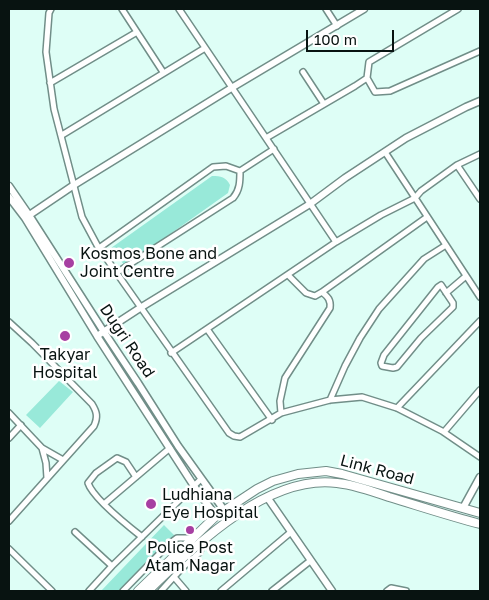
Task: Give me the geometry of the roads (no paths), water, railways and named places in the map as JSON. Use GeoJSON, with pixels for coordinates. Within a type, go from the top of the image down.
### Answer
{"type":"FeatureCollection","features":[{"type":"Feature","properties":{"kind":"main road","name":"Link Road"},"geometry":{"type":"LineString","coordinates":[[138,591],[224,510],[273,481],[298,474],[326,471],[366,479],[480,513]]}},
{"type":"Feature","properties":{"kind":"main road","name":"Link Road"},"geometry":{"type":"LineString","coordinates":[[148,591],[194,548],[223,525],[266,497],[286,488],[303,484],[322,482],[357,487],[480,524]]}},
{"type":"Feature","properties":{"kind":"street"},"geometry":{"type":"LineString","coordinates":[[51,9],[49,13],[46,52],[50,83],[54,109],[82,217],[99,248],[226,429],[234,436],[240,437],[281,413],[330,400],[362,397],[397,408],[444,432],[480,457]]}},
{"type":"Feature","properties":{"kind":"street"},"geometry":{"type":"LineString","coordinates":[[122,9],[163,72]]}},
{"type":"Feature","properties":{"kind":"street"},"geometry":{"type":"LineString","coordinates":[[179,9],[336,242]]}},
{"type":"Feature","properties":{"kind":"street"},"geometry":{"type":"LineString","coordinates":[[326,9],[337,26]]}},
{"type":"Feature","properties":{"kind":"street"},"geometry":{"type":"LineString","coordinates":[[27,216],[233,87],[364,9]]}},
{"type":"Feature","properties":{"kind":"street"},"geometry":{"type":"LineString","coordinates":[[458,9],[370,62],[367,78],[375,92],[390,91],[480,51]]}},
{"type":"Feature","properties":{"kind":"street"},"geometry":{"type":"LineString","coordinates":[[50,83],[137,32]]}},
{"type":"Feature","properties":{"kind":"street"},"geometry":{"type":"LineString","coordinates":[[62,134],[204,48]]}},
{"type":"Feature","properties":{"kind":"street"},"geometry":{"type":"LineString","coordinates":[[303,72],[324,104]]}},
{"type":"Feature","properties":{"kind":"street"},"geometry":{"type":"LineString","coordinates":[[266,138],[367,78]]}},
{"type":"Feature","properties":{"kind":"street"},"geometry":{"type":"LineString","coordinates":[[100,334],[310,204],[406,138],[457,111],[480,102]]}},
{"type":"Feature","properties":{"kind":"street"},"geometry":{"type":"LineString","coordinates":[[240,171],[274,149]]}},
{"type":"Feature","properties":{"kind":"street"},"geometry":{"type":"LineString","coordinates":[[385,152],[480,297]]}},
{"type":"Feature","properties":{"kind":"street"},"geometry":{"type":"LineString","coordinates":[[171,353],[336,242],[381,215],[415,198],[421,190],[457,165],[480,154]]}},
{"type":"Feature","properties":{"kind":"street"},"geometry":{"type":"LineString","coordinates":[[457,165],[480,199]]}},
{"type":"Feature","properties":{"kind":"street"},"geometry":{"type":"LineString","coordinates":[[99,248],[212,166],[226,166],[240,171]]}},
{"type":"Feature","properties":{"kind":"street"},"geometry":{"type":"LineString","coordinates":[[116,273],[233,198],[240,182],[240,171]]}},
{"type":"Feature","properties":{"kind":"street","name":"Dugri Road"},"geometry":{"type":"LineString","coordinates":[[9,186],[170,448],[216,516]]}},
{"type":"Feature","properties":{"kind":"street","name":"Dugri Road"},"geometry":{"type":"LineString","coordinates":[[9,197],[27,216]]}},
{"type":"Feature","properties":{"kind":"street"},"geometry":{"type":"LineString","coordinates":[[288,275],[306,293],[315,296],[428,217]]}},
{"type":"Feature","properties":{"kind":"street"},"geometry":{"type":"LineString","coordinates":[[330,400],[360,338],[379,309],[424,260],[446,245]]}},
{"type":"Feature","properties":{"kind":"street"},"geometry":{"type":"LineString","coordinates":[[446,292],[466,276]]}},
{"type":"Feature","properties":{"kind":"street"},"geometry":{"type":"LineString","coordinates":[[442,286],[446,292],[453,303],[453,308],[421,338],[397,367],[382,366],[381,363],[384,355],[438,287],[442,286]]}},
{"type":"Feature","properties":{"kind":"street"},"geometry":{"type":"LineString","coordinates":[[281,413],[280,401],[285,378],[330,308],[328,298],[322,292]]}},
{"type":"Feature","properties":{"kind":"street"},"geometry":{"type":"LineString","coordinates":[[397,408],[480,321]]}},
{"type":"Feature","properties":{"kind":"street"},"geometry":{"type":"LineString","coordinates":[[9,322],[72,383],[97,412],[97,420],[94,426],[9,521]]}},
{"type":"Feature","properties":{"kind":"street"},"geometry":{"type":"LineString","coordinates":[[207,329],[272,420]]}},
{"type":"Feature","properties":{"kind":"street","name":"Dugri Road"},"geometry":{"type":"LineString","coordinates":[[100,334],[224,510]]}},
{"type":"Feature","properties":{"kind":"street"},"geometry":{"type":"LineString","coordinates":[[444,432],[480,390]]}},
{"type":"Feature","properties":{"kind":"street"},"geometry":{"type":"LineString","coordinates":[[9,413],[42,448],[63,460]]}},
{"type":"Feature","properties":{"kind":"street"},"geometry":{"type":"LineString","coordinates":[[9,438],[20,425]]}},
{"type":"Feature","properties":{"kind":"street"},"geometry":{"type":"LineString","coordinates":[[42,448],[46,463],[46,478]]}},
{"type":"Feature","properties":{"kind":"street"},"geometry":{"type":"LineString","coordinates":[[104,504],[170,448]]}},
{"type":"Feature","properties":{"kind":"street"},"geometry":{"type":"LineString","coordinates":[[136,477],[126,462],[117,458],[96,473],[88,484],[104,504],[142,537]]}},
{"type":"Feature","properties":{"kind":"street"},"geometry":{"type":"LineString","coordinates":[[463,508],[480,477]]}},
{"type":"Feature","properties":{"kind":"street"},"geometry":{"type":"LineString","coordinates":[[90,591],[112,566],[201,479]]}},
{"type":"Feature","properties":{"kind":"street"},"geometry":{"type":"LineString","coordinates":[[266,497],[329,590]]}},
{"type":"Feature","properties":{"kind":"street"},"geometry":{"type":"LineString","coordinates":[[75,532],[112,566]]}},
{"type":"Feature","properties":{"kind":"street"},"geometry":{"type":"LineString","coordinates":[[221,591],[291,532]]}},
{"type":"Feature","properties":{"kind":"street"},"geometry":{"type":"LineString","coordinates":[[123,591],[177,538],[194,538]]}},
{"type":"Feature","properties":{"kind":"street"},"geometry":{"type":"LineString","coordinates":[[161,591],[200,552],[202,542]]}},
{"type":"Feature","properties":{"kind":"street"},"geometry":{"type":"LineString","coordinates":[[9,549],[52,591]]}},
{"type":"Feature","properties":{"kind":"street"},"geometry":{"type":"LineString","coordinates":[[272,591],[310,561]]}},
{"type":"Feature","properties":{"kind":"street"},"geometry":{"type":"LineString","coordinates":[[174,577],[186,591]]}},
{"type":"Feature","properties":{"kind":"street"},"geometry":{"type":"LineString","coordinates":[[387,591],[391,588],[406,591]]}},
{"type":"Feature","properties":{"kind":"place","name":"Kosmos Bone and Joint Centre"},"geometry":{"type":"Point","coordinates":[69,263]}},
{"type":"Feature","properties":{"kind":"place","name":"Takyar Hospital"},"geometry":{"type":"Point","coordinates":[65,336]}},
{"type":"Feature","properties":{"kind":"place","name":"Ludhiana Eye Hospital"},"geometry":{"type":"Point","coordinates":[151,504]}},
{"type":"Feature","properties":{"kind":"place","name":"Police Post Atam Nagar"},"geometry":{"type":"Point","coordinates":[190,530]}}]}
